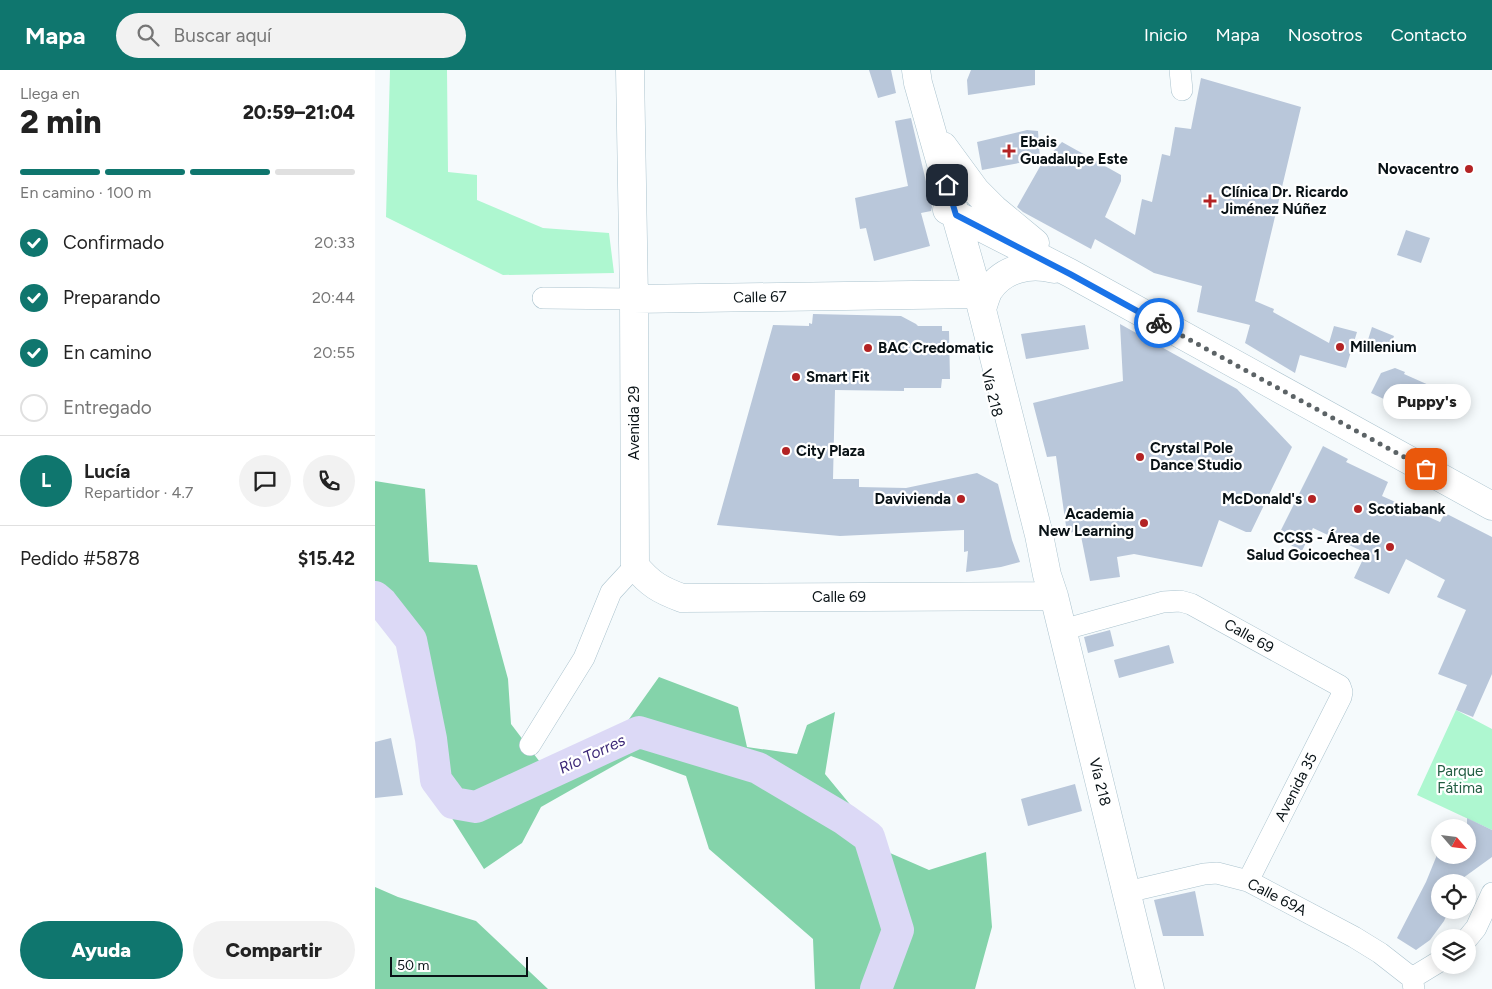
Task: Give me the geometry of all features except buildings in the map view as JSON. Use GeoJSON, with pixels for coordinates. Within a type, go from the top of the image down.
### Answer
{"type":"FeatureCollection","features":[{"type":"Feature","properties":{"kind":"main road","name":"Avenida 29"},"geometry":{"type":"LineString","coordinates":[[630,70],[634,299],[635,566]]}},
{"type":"Feature","properties":{"kind":"main road"},"geometry":{"type":"LineString","coordinates":[[906,70],[951,211],[1070,274],[1492,506]]}},
{"type":"Feature","properties":{"kind":"main road"},"geometry":{"type":"LineString","coordinates":[[916,70],[951,211]]}},
{"type":"Feature","properties":{"kind":"main road"},"geometry":{"type":"LineString","coordinates":[[932,131],[976,191],[1070,274]]}},
{"type":"Feature","properties":{"kind":"main road","name":"Vía 218"},"geometry":{"type":"LineString","coordinates":[[951,211],[1039,535],[1150,989]]}},
{"type":"Feature","properties":{"kind":"main road"},"geometry":{"type":"LineString","coordinates":[[975,299],[989,290],[1003,275],[1022,267],[1042,266],[1070,274]]}},
{"type":"Feature","properties":{"kind":"main road","name":"Calle 67"},"geometry":{"type":"LineString","coordinates":[[634,299],[975,299]]}},
{"type":"Feature","properties":{"kind":"main road","name":"Calle 69"},"geometry":{"type":"LineString","coordinates":[[635,566],[645,579],[661,591],[682,598],[1051,586]]}},
{"type":"Feature","properties":{"kind":"street","name":"Calle 67"},"geometry":{"type":"LineString","coordinates":[[543,298],[634,299]]}},
{"type":"Feature","properties":{"kind":"street"},"geometry":{"type":"LineString","coordinates":[[530,745],[584,658],[611,592],[635,566]]}},
{"type":"Feature","properties":{"kind":"street","name":"Calle 69"},"geometry":{"type":"LineString","coordinates":[[1063,630],[1163,602],[1180,601],[1191,604],[1340,686],[1342,692]]}},
{"type":"Feature","properties":{"kind":"street","name":"Avenida 35"},"geometry":{"type":"LineString","coordinates":[[1248,881],[1342,692]]}},
{"type":"Feature","properties":{"kind":"street","name":"Calle 69A"},"geometry":{"type":"LineString","coordinates":[[1127,892],[1204,874],[1217,873],[1248,881],[1380,953],[1413,984]]}},
{"type":"Feature","properties":{"kind":"street"},"geometry":{"type":"LineString","coordinates":[[1475,929],[1492,893]]}},
{"type":"Feature","properties":{"kind":"street"},"geometry":{"type":"LineString","coordinates":[[1413,984],[1431,969]]}},
{"type":"Feature","properties":{"kind":"green space"},"geometry":{"type":"Polygon","coordinates":[[[390,70],[447,70],[448,172],[477,175],[477,200],[543,228],[609,233],[614,273],[503,275],[386,217],[390,70]]]}},
{"type":"Feature","properties":{"kind":"green space"},"geometry":{"type":"Polygon","coordinates":[[[375,481],[425,489],[429,562],[477,565],[508,679],[511,724],[546,770],[599,754],[617,736],[659,677],[738,707],[747,747],[797,754],[807,725],[835,712],[825,774],[890,853],[929,870],[986,852],[992,927],[975,989],[815,989],[813,939],[709,849],[686,776],[631,756],[541,807],[522,843],[484,869],[422,771],[406,657],[394,625],[375,609],[375,481]]]}},
{"type":"Feature","properties":{"kind":"green space","name":"Parque Fátima"},"geometry":{"type":"Polygon","coordinates":[[[1456,710],[1492,729],[1492,830],[1476,823],[1476,819],[1468,819],[1417,795],[1456,710]]]}},
{"type":"Feature","properties":{"kind":"green space"},"geometry":{"type":"Polygon","coordinates":[[[375,887],[398,897],[476,921],[548,989],[375,989],[375,887]]]}},
{"type":"Feature","properties":{"kind":"waterway","name":"Río Torres"},"geometry":{"type":"LineString","coordinates":[[375,597],[382,603],[411,640],[431,739],[436,780],[453,803],[476,807],[639,732],[758,768],[844,819],[869,837],[898,930],[876,989]]}},
{"type":"Feature","properties":{"kind":"way so far"},"geometry":{"type":"LineString","coordinates":[[1159,323],[1426,469]]}},
{"type":"Feature","properties":{"kind":"place","name":"Ebais Guadalupe Este"},"geometry":{"type":"Point","coordinates":[1009,151]}},
{"type":"Feature","properties":{"kind":"place","name":"Novacentro"},"geometry":{"type":"Point","coordinates":[1469,169]}},
{"type":"Feature","properties":{"kind":"place","name":"Clínica Dr. Ricardo Jiménez Núñez"},"geometry":{"type":"Point","coordinates":[1210,201]}},
{"type":"Feature","properties":{"kind":"place","name":"Millenium"},"geometry":{"type":"Point","coordinates":[1340,347]}},
{"type":"Feature","properties":{"kind":"place","name":"BAC Credomatic"},"geometry":{"type":"Point","coordinates":[868,348]}},
{"type":"Feature","properties":{"kind":"place","name":"Smart Fit"},"geometry":{"type":"Point","coordinates":[796,377]}},
{"type":"Feature","properties":{"kind":"place","name":"City Plaza"},"geometry":{"type":"Point","coordinates":[786,451]}},
{"type":"Feature","properties":{"kind":"place","name":"Crystal Pole Dance Studio"},"geometry":{"type":"Point","coordinates":[1140,457]}},
{"type":"Feature","properties":{"kind":"place","name":"Puppy's"},"geometry":{"type":"Point","coordinates":[1426,469]}},
{"type":"Feature","properties":{"kind":"place","name":"Davivienda"},"geometry":{"type":"Point","coordinates":[961,499]}},
{"type":"Feature","properties":{"kind":"place","name":"McDonald's"},"geometry":{"type":"Point","coordinates":[1312,499]}},
{"type":"Feature","properties":{"kind":"place","name":"Scotiabank"},"geometry":{"type":"Point","coordinates":[1358,509]}},
{"type":"Feature","properties":{"kind":"place","name":"Academia New Learning"},"geometry":{"type":"Point","coordinates":[1144,523]}},
{"type":"Feature","properties":{"kind":"place","name":"CCSS - Área de Salud Goicoechea 1"},"geometry":{"type":"Point","coordinates":[1390,547]}},
{"type":"Feature","properties":{"kind":"route"},"geometry":{"type":"LineString","coordinates":[[947,185],[956,215],[1159,323]]}}]}
